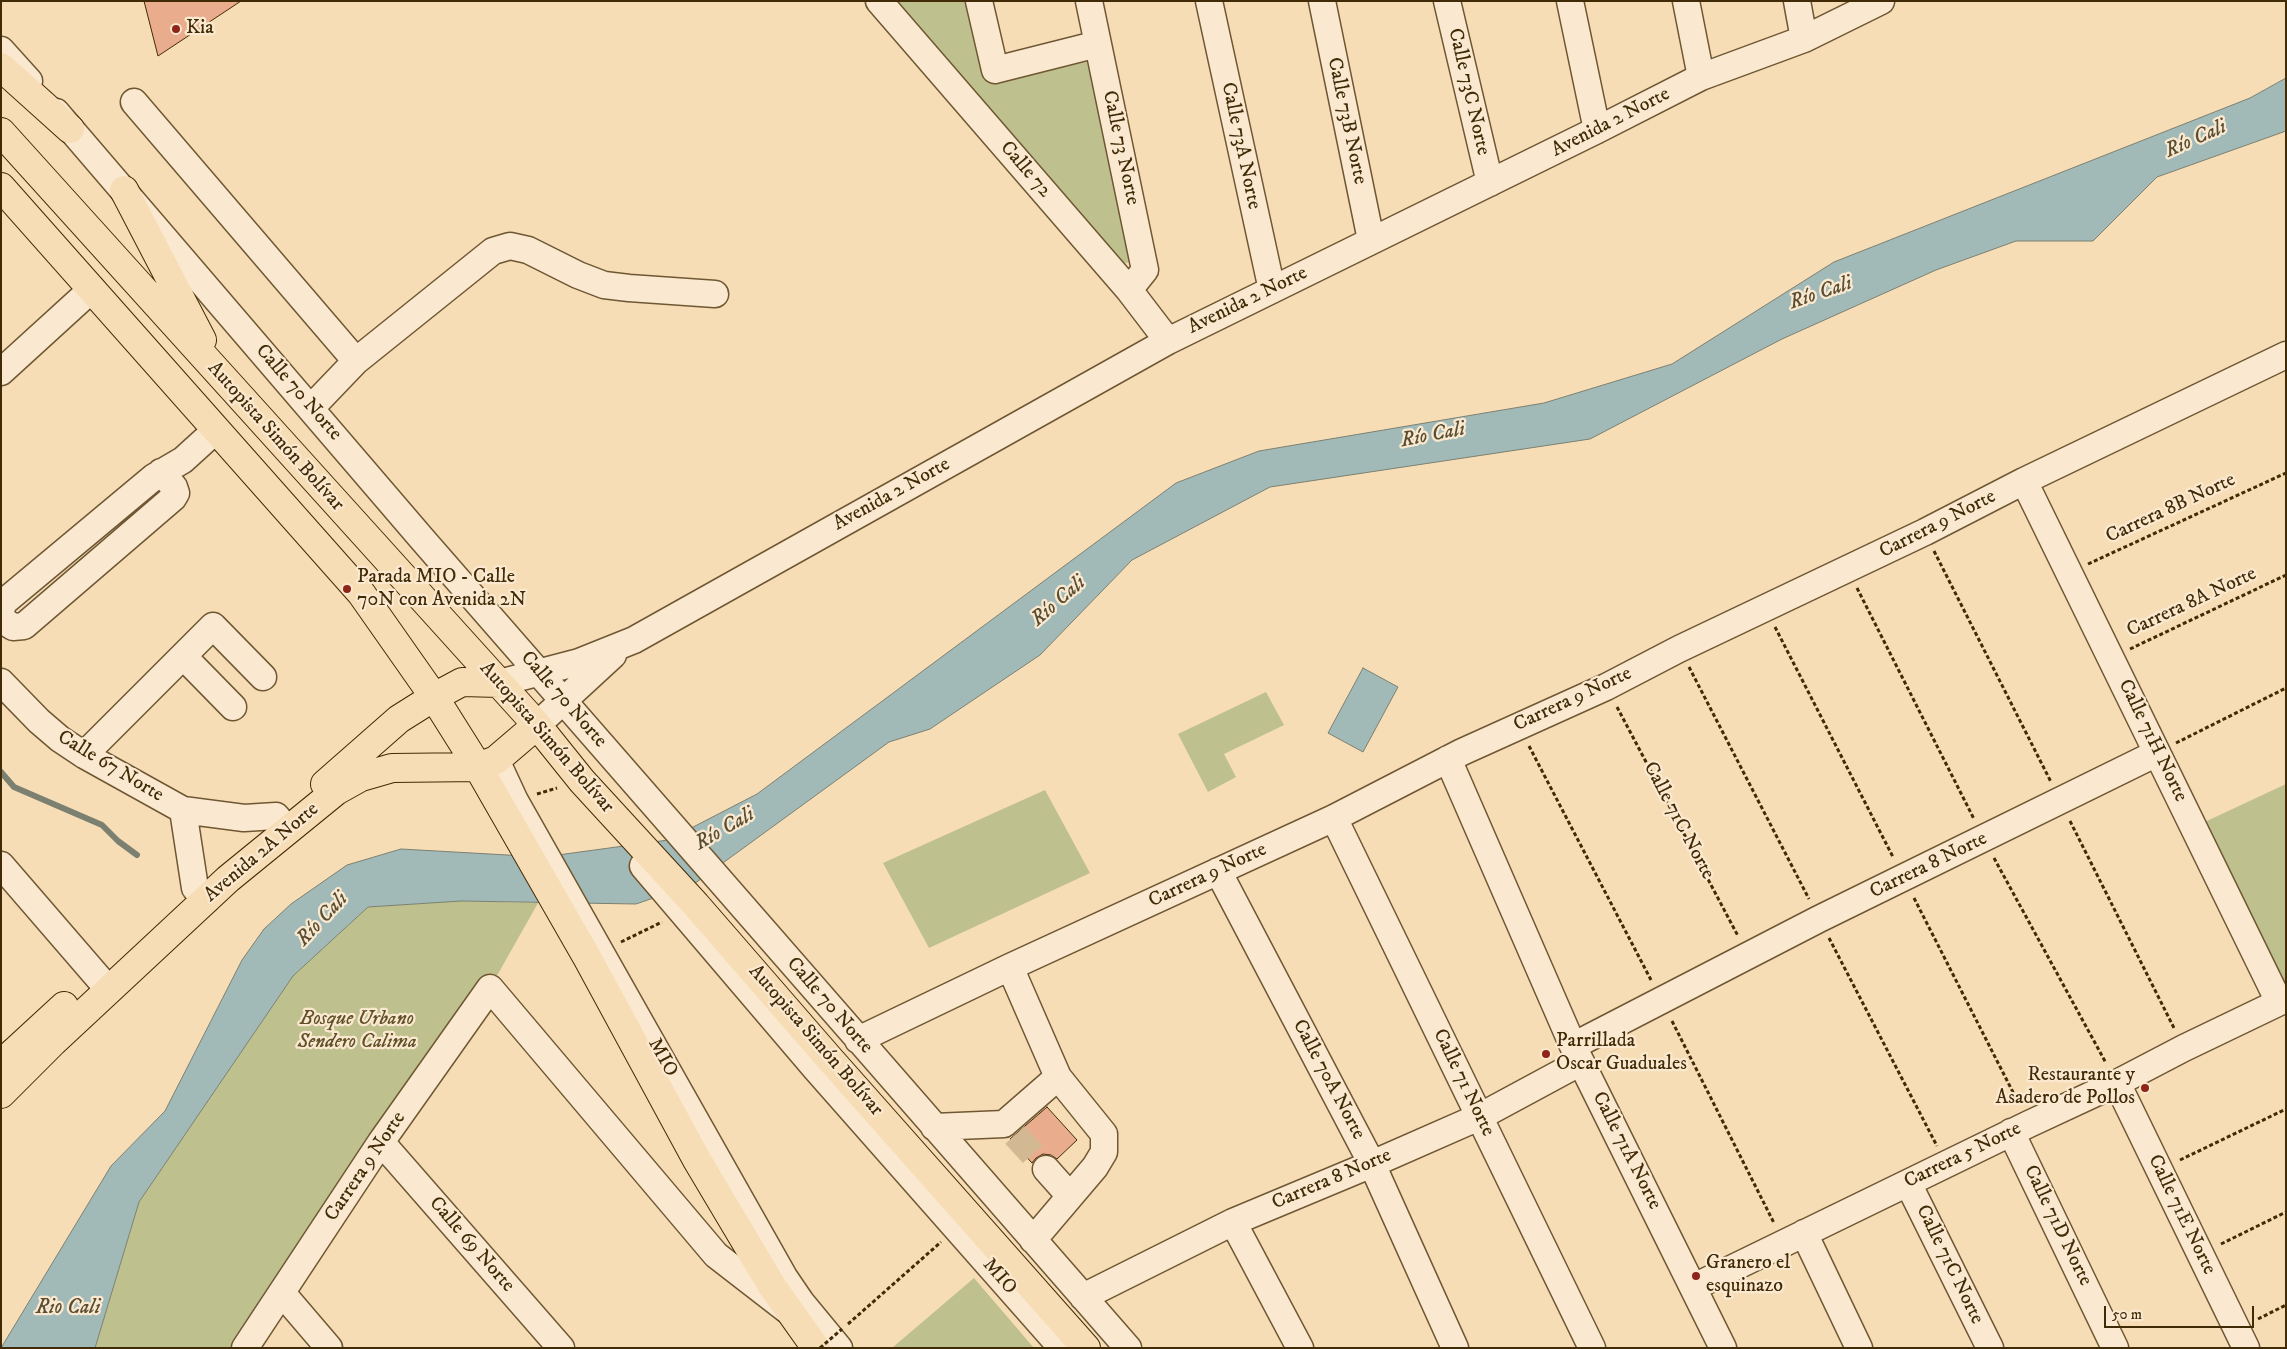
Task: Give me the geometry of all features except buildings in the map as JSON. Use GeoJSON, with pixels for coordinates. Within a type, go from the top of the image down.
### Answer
{"type":"FeatureCollection","features":[{"type":"Feature","properties":{"kind":"main road"},"geometry":{"type":"LineString","coordinates":[[1,67],[70,129]]}},
{"type":"Feature","properties":{"kind":"main road","name":"Autopista Simón Bolívar"},"geometry":{"type":"LineString","coordinates":[[1,132],[392,567],[577,782],[689,908],[828,1057],[1086,1348]]}},
{"type":"Feature","properties":{"kind":"main road","name":"Autopista Simón Bolívar"},"geometry":{"type":"LineString","coordinates":[[1,187],[361,593],[434,697],[487,763],[595,955],[697,1160],[789,1312]]}},
{"type":"Feature","properties":{"kind":"main road"},"geometry":{"type":"LineString","coordinates":[[124,190],[220,374]]}},
{"type":"Feature","properties":{"kind":"main road","name":"Avenida 2A Norte"},"geometry":{"type":"LineString","coordinates":[[1,1064],[104,983],[200,894],[399,719],[462,682],[491,683]]}},
{"type":"Feature","properties":{"kind":"main road"},"geometry":{"type":"LineString","coordinates":[[487,763],[532,730]]}},
{"type":"Feature","properties":{"kind":"main road","name":"Avenida 2A Norte"},"geometry":{"type":"LineString","coordinates":[[282,823],[336,791],[368,775],[400,768],[458,769],[487,763]]}},
{"type":"Feature","properties":{"kind":"main road","name":"Avenida 2A Norte"},"geometry":{"type":"LineString","coordinates":[[1,1094],[53,1042],[104,983]]}},
{"type":"Feature","properties":{"kind":"main road"},"geometry":{"type":"LineString","coordinates":[[789,1312],[816,1348]]}},
{"type":"Feature","properties":{"kind":"street","name":"Calle 72"},"geometry":{"type":"LineString","coordinates":[[879,1],[1129,290],[1168,340]]}},
{"type":"Feature","properties":{"kind":"street"},"geometry":{"type":"LineString","coordinates":[[979,1],[995,70],[1098,44]]}},
{"type":"Feature","properties":{"kind":"street","name":"Calle 73 Norte"},"geometry":{"type":"LineString","coordinates":[[1090,1],[1145,270],[1129,290]]}},
{"type":"Feature","properties":{"kind":"street","name":"Calle 73A Norte"},"geometry":{"type":"LineString","coordinates":[[1209,1],[1272,290]]}},
{"type":"Feature","properties":{"kind":"street","name":"Calle 73B Norte"},"geometry":{"type":"LineString","coordinates":[[1322,1],[1371,240]]}},
{"type":"Feature","properties":{"kind":"street","name":"Calle 73C Norte"},"geometry":{"type":"LineString","coordinates":[[1447,1],[1490,183]]}},
{"type":"Feature","properties":{"kind":"street"},"geometry":{"type":"LineString","coordinates":[[1570,1],[1597,130]]}},
{"type":"Feature","properties":{"kind":"street"},"geometry":{"type":"LineString","coordinates":[[1686,1],[1701,77]]}},
{"type":"Feature","properties":{"kind":"street"},"geometry":{"type":"LineString","coordinates":[[1797,1],[1804,39]]}},
{"type":"Feature","properties":{"kind":"street","name":"Avenida 2 Norte"},"geometry":{"type":"LineString","coordinates":[[538,672],[598,656],[634,640],[1168,340],[1490,183],[1701,77],[1804,39],[1881,1]]}},
{"type":"Feature","properties":{"kind":"street","name":"Calle 70 Norte"},"geometry":{"type":"LineString","coordinates":[[1,50],[124,190],[538,672],[729,888],[858,1040],[1128,1348]]}},
{"type":"Feature","properties":{"kind":"street"},"geometry":{"type":"LineString","coordinates":[[134,102],[356,361]]}},
{"type":"Feature","properties":{"kind":"street"},"geometry":{"type":"LineString","coordinates":[[311,408],[356,361],[493,251],[510,246],[528,250],[578,275],[604,284],[629,288],[715,294]]}},
{"type":"Feature","properties":{"kind":"street"},"geometry":{"type":"LineString","coordinates":[[1,372],[92,289]]}},
{"type":"Feature","properties":{"kind":"street","name":"Carrera 9 Norte"},"geometry":{"type":"LineString","coordinates":[[858,1040],[1010,967],[1334,818],[1448,760],[1925,532],[2024,481],[2286,355]]}},
{"type":"Feature","properties":{"kind":"street"},"geometry":{"type":"LineString","coordinates":[[1,612],[4,602],[161,472],[183,460],[216,430]]}},
{"type":"Feature","properties":{"kind":"street","name":"Calle 71H Norte"},"geometry":{"type":"LineString","coordinates":[[2024,481],[2157,753],[2283,1001]]}},
{"type":"Feature","properties":{"kind":"street"},"geometry":{"type":"LineString","coordinates":[[84,755],[212,626],[263,677]]}},
{"type":"Feature","properties":{"kind":"street","name":"Avenida 2 Norte"},"geometry":{"type":"LineString","coordinates":[[563,699],[578,689],[606,660],[634,640]]}},
{"type":"Feature","properties":{"kind":"street"},"geometry":{"type":"LineString","coordinates":[[183,656],[232,707]]}},
{"type":"Feature","properties":{"kind":"street","name":"Avenida 2A Norte"},"geometry":{"type":"LineString","coordinates":[[491,683],[538,672]]}},
{"type":"Feature","properties":{"kind":"street","name":"Calle 67 Norte"},"geometry":{"type":"LineString","coordinates":[[1,682],[39,722],[84,755],[183,810],[282,823]]}},
{"type":"Feature","properties":{"kind":"street"},"geometry":{"type":"LineString","coordinates":[[532,730],[563,699]]}},
{"type":"Feature","properties":{"kind":"street","name":"Carrera 8 Norte"},"geometry":{"type":"LineString","coordinates":[[1083,1297],[1233,1222],[1479,1117],[1577,1054],[1749,956],[2157,753]]}},
{"type":"Feature","properties":{"kind":"street","name":"Calle 71A Norte"},"geometry":{"type":"LineString","coordinates":[[1448,760],[1577,1054],[1723,1348]]}},
{"type":"Feature","properties":{"kind":"street","name":"Calle 67 Norte"},"geometry":{"type":"LineString","coordinates":[[183,810],[200,894]]}},
{"type":"Feature","properties":{"kind":"street","name":"Calle 71 Norte"},"geometry":{"type":"LineString","coordinates":[[1334,818],[1592,1348]]}},
{"type":"Feature","properties":{"kind":"street"},"geometry":{"type":"LineString","coordinates":[[1,865],[104,983]]}},
{"type":"Feature","properties":{"kind":"street","name":"Calle 70A Norte"},"geometry":{"type":"LineString","coordinates":[[1218,871],[1372,1164],[1455,1348]]}},
{"type":"Feature","properties":{"kind":"street","name":"MIO"},"geometry":{"type":"LineString","coordinates":[[689,908],[816,1069],[1062,1348]]}},
{"type":"Feature","properties":{"kind":"street","name":"MIO"},"geometry":{"type":"LineString","coordinates":[[595,955],[784,1277],[801,1302],[841,1335]]}},
{"type":"Feature","properties":{"kind":"street"},"geometry":{"type":"LineString","coordinates":[[1010,967],[1058,1077],[1104,1134],[1104,1152],[1095,1167],[1033,1240]]}},
{"type":"Feature","properties":{"kind":"street","name":"Carrera 9 Norte"},"geometry":{"type":"LineString","coordinates":[[245,1348],[381,1142],[490,988],[716,1255],[789,1312]]}},
{"type":"Feature","properties":{"kind":"street","name":"Carrera 5 Norte"},"geometry":{"type":"LineString","coordinates":[[1694,1287],[2283,1001]]}},
{"type":"Feature","properties":{"kind":"street"},"geometry":{"type":"LineString","coordinates":[[934,1127],[1009,1129],[1058,1077]]}},
{"type":"Feature","properties":{"kind":"street","name":"Calle 71E Norte"},"geometry":{"type":"LineString","coordinates":[[2117,1083],[2241,1338]]}},
{"type":"Feature","properties":{"kind":"street","name":"Calle 71D Norte"},"geometry":{"type":"LineString","coordinates":[[2011,1132],[2114,1348]]}},
{"type":"Feature","properties":{"kind":"street","name":"Calle 69 Norte"},"geometry":{"type":"LineString","coordinates":[[381,1142],[560,1348]]}},
{"type":"Feature","properties":{"kind":"street"},"geometry":{"type":"LineString","coordinates":[[1046,1169],[1070,1196]]}},
{"type":"Feature","properties":{"kind":"street","name":"Calle 71C Norte"},"geometry":{"type":"LineString","coordinates":[[1908,1183],[1990,1348]]}},
{"type":"Feature","properties":{"kind":"street"},"geometry":{"type":"LineString","coordinates":[[1233,1222],[1300,1348]]}},
{"type":"Feature","properties":{"kind":"street"},"geometry":{"type":"LineString","coordinates":[[1804,1233],[1859,1348]]}},
{"type":"Feature","properties":{"kind":"street"},"geometry":{"type":"LineString","coordinates":[[282,1293],[329,1348]]}},
{"type":"Feature","properties":{"kind":"path","name":"Carrera 8B Norte"},"geometry":{"type":"LineString","coordinates":[[2069,573],[2286,473]]}},
{"type":"Feature","properties":{"kind":"path","name":"Carrera 8A Norte"},"geometry":{"type":"LineString","coordinates":[[2111,658],[2286,576]]}},
{"type":"Feature","properties":{"kind":"path","name":"Calle 71C Norte"},"geometry":{"type":"LineString","coordinates":[[1606,686],[1749,956]]}},
{"type":"Feature","properties":{"kind":"path"},"geometry":{"type":"LineString","coordinates":[[2157,753],[2286,688]]}},
{"type":"Feature","properties":{"kind":"path"},"geometry":{"type":"LineString","coordinates":[[595,955],[689,908]]}},
{"type":"Feature","properties":{"kind":"path"},"geometry":{"type":"LineString","coordinates":[[2159,1170],[2286,1109]]}},
{"type":"Feature","properties":{"kind":"path"},"geometry":{"type":"LineString","coordinates":[[2200,1254],[2286,1212]]}},
{"type":"Feature","properties":{"kind":"path"},"geometry":{"type":"LineString","coordinates":[[820,1348],[841,1335],[956,1228]]}},
{"type":"Feature","properties":{"kind":"path"},"geometry":{"type":"LineString","coordinates":[[2241,1338],[2286,1305]]}},
{"type":"Feature","properties":{"kind":"green space"},"geometry":{"type":"Polygon","coordinates":[[[896,1],[971,1],[992,80],[1087,62],[1134,261],[1118,265],[896,1]]]}},
{"type":"Feature","properties":{"kind":"green space"},"geometry":{"type":"Polygon","coordinates":[[[1266,692],[1284,725],[1224,754],[1236,777],[1208,792],[1178,734],[1266,692]]]}},
{"type":"Feature","properties":{"kind":"green space"},"geometry":{"type":"Polygon","coordinates":[[[2286,784],[2286,999],[2194,827],[2286,784]]]}},
{"type":"Feature","properties":{"kind":"green space"},"geometry":{"type":"Polygon","coordinates":[[[1045,790],[1090,873],[929,948],[883,863],[1045,790]]]}},
{"type":"Feature","properties":{"kind":"green space","name":"Bosque Urbano Sendero Calima"},"geometry":{"type":"Polygon","coordinates":[[[461,901],[538,903],[490,988],[244,1348],[95,1348],[139,1202],[293,976],[368,907],[461,901]]]}},
{"type":"Feature","properties":{"kind":"green space"},"geometry":{"type":"Polygon","coordinates":[[[974,1278],[1034,1348],[892,1348],[974,1278]]]}},
{"type":"Feature","properties":{"kind":"water","name":"Rio Cali"},"geometry":{"type":"Polygon","coordinates":[[[2286,78],[2286,131],[2157,177],[2093,241],[2016,241],[1936,270],[1782,339],[1590,439],[1270,487],[1132,560],[1040,655],[930,729],[889,742],[694,884],[636,904],[461,901],[368,907],[293,976],[139,1202],[95,1348],[1,1348],[111,1166],[165,1111],[242,960],[264,929],[291,904],[347,865],[401,849],[543,857],[668,840],[757,794],[1176,483],[1259,451],[1544,403],[1672,364],[1834,262],[2250,98],[2286,78]]]}},
{"type":"Feature","properties":{"kind":"water"},"geometry":{"type":"Polygon","coordinates":[[[1363,668],[1398,687],[1363,752],[1328,733],[1363,668]]]}},
{"type":"Feature","properties":{"kind":"waterway"},"geometry":{"type":"LineString","coordinates":[[1,772],[14,787],[102,825],[118,841],[137,855]]}},
{"type":"Feature","properties":{"kind":"tunnel"},"geometry":{"type":"LineString","coordinates":[[1015,1135],[1046,1169]]}},
{"type":"Feature","properties":{"kind":"place","name":"Kia"},"geometry":{"type":"Point","coordinates":[176,29]}},
{"type":"Feature","properties":{"kind":"place","name":"Parada MIO - Calle 70N con Avenida 2N"},"geometry":{"type":"Point","coordinates":[347,589]}},
{"type":"Feature","properties":{"kind":"place","name":"Parrillada Oscar Guaduales"},"geometry":{"type":"Point","coordinates":[1546,1054]}},
{"type":"Feature","properties":{"kind":"place","name":"Restaurante y Asadero de Pollos"},"geometry":{"type":"Point","coordinates":[2145,1088]}},
{"type":"Feature","properties":{"kind":"place","name":"Granero el esquinazo"},"geometry":{"type":"Point","coordinates":[1696,1276]}},
{"type":"Feature","properties":{"kind":"water label","name":"Río Cali"},"geometry":{"type":"Point","coordinates":[2196,140]}},
{"type":"Feature","properties":{"kind":"water label","name":"Río Cali"},"geometry":{"type":"Point","coordinates":[1821,294]}},
{"type":"Feature","properties":{"kind":"water label","name":"Río Cali"},"geometry":{"type":"Point","coordinates":[1433,436]}},
{"type":"Feature","properties":{"kind":"water label","name":"Río Cali"},"geometry":{"type":"Point","coordinates":[1059,602]}},
{"type":"Feature","properties":{"kind":"water label","name":"Río Cali"},"geometry":{"type":"Point","coordinates":[725,830]}},
{"type":"Feature","properties":{"kind":"water label","name":"Río Cali"},"geometry":{"type":"Point","coordinates":[323,920]}}]}
